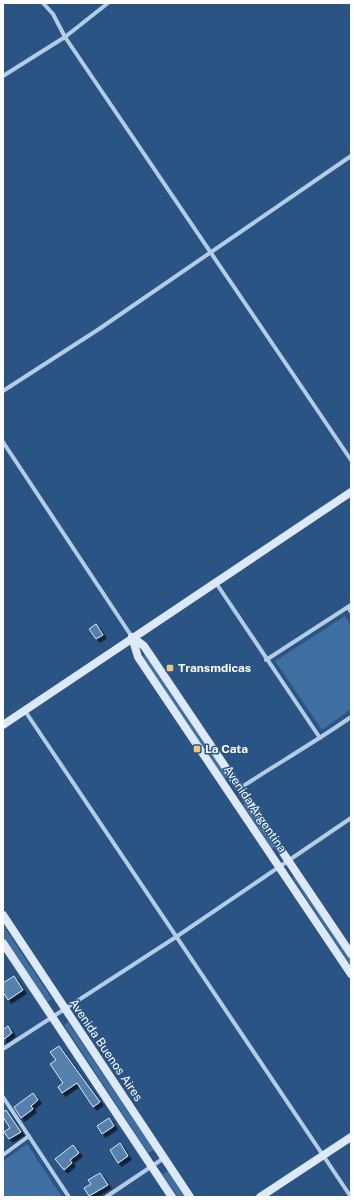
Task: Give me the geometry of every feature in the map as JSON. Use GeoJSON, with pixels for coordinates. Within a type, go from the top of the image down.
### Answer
{"type":"FeatureCollection","features":[{"type":"Feature","properties":{"kind":"street"},"geometry":{"type":"LineString","coordinates":[[43,3],[53,14],[65,37],[212,252],[351,460]]}},
{"type":"Feature","properties":{"kind":"street"},"geometry":{"type":"LineString","coordinates":[[3,76],[65,37],[108,3]]}},
{"type":"Feature","properties":{"kind":"street"},"geometry":{"type":"LineString","coordinates":[[3,391],[99,329],[351,156]]}},
{"type":"Feature","properties":{"kind":"street"},"geometry":{"type":"LineString","coordinates":[[3,442],[132,637]]}},
{"type":"Feature","properties":{"kind":"street"},"geometry":{"type":"LineString","coordinates":[[3,725],[132,637],[351,492]]}},
{"type":"Feature","properties":{"kind":"street"},"geometry":{"type":"LineString","coordinates":[[215,583],[320,738]]}},
{"type":"Feature","properties":{"kind":"street"},"geometry":{"type":"LineString","coordinates":[[266,660],[349,606],[351,612]]}},
{"type":"Feature","properties":{"kind":"street","name":"Avenida Argentina"},"geometry":{"type":"LineString","coordinates":[[132,637],[144,646],[351,954]]}},
{"type":"Feature","properties":{"kind":"street","name":"Avenida Argentina"},"geometry":{"type":"LineString","coordinates":[[132,637],[138,657],[280,866],[351,974]]}},
{"type":"Feature","properties":{"kind":"street"},"geometry":{"type":"LineString","coordinates":[[24,710],[351,1197]]}},
{"type":"Feature","properties":{"kind":"street"},"geometry":{"type":"LineString","coordinates":[[240,788],[351,717]]}},
{"type":"Feature","properties":{"kind":"street"},"geometry":{"type":"LineString","coordinates":[[3,1049],[176,936],[351,818]]}},
{"type":"Feature","properties":{"kind":"street","name":"Avenida Buenos Aires"},"geometry":{"type":"LineString","coordinates":[[3,915],[190,1197]]}},
{"type":"Feature","properties":{"kind":"street"},"geometry":{"type":"LineString","coordinates":[[3,943],[172,1197]]}},
{"type":"Feature","properties":{"kind":"street"},"geometry":{"type":"LineString","coordinates":[[3,1096],[69,1197]]}},
{"type":"Feature","properties":{"kind":"street"},"geometry":{"type":"LineString","coordinates":[[3,1155],[29,1136]]}},
{"type":"Feature","properties":{"kind":"street"},"geometry":{"type":"LineString","coordinates":[[260,1197],[351,1137]]}},
{"type":"Feature","properties":{"kind":"street"},"geometry":{"type":"LineString","coordinates":[[106,1197],[164,1158]]}},
{"type":"Feature","properties":{"kind":"shaded area"},"geometry":{"type":"Polygon","coordinates":[[[345,616],[351,625],[351,709],[322,730],[275,661],[345,616]]]}},
{"type":"Feature","properties":{"kind":"shaded area"},"geometry":{"type":"Polygon","coordinates":[[[146,654],[228,777],[225,779],[142,656],[146,654]]]}},
{"type":"Feature","properties":{"kind":"shaded area"},"geometry":{"type":"Polygon","coordinates":[[[245,803],[275,847],[272,849],[243,805],[245,803]]]}},
{"type":"Feature","properties":{"kind":"shaded area"},"geometry":{"type":"Polygon","coordinates":[[[295,876],[351,960],[351,966],[292,877],[295,876]]]}},
{"type":"Feature","properties":{"kind":"shaded area"},"geometry":{"type":"Polygon","coordinates":[[[3,925],[52,999],[47,1002],[3,936],[3,925]]]}},
{"type":"Feature","properties":{"kind":"shaded area"},"geometry":{"type":"Polygon","coordinates":[[[68,1022],[154,1150],[148,1153],[64,1025],[68,1022]]]}},
{"type":"Feature","properties":{"kind":"shaded area"},"geometry":{"type":"Polygon","coordinates":[[[27,1144],[62,1197],[3,1197],[3,1161],[27,1144]]]}},
{"type":"Feature","properties":{"kind":"shaded area"},"geometry":{"type":"Polygon","coordinates":[[[168,1171],[185,1197],[178,1197],[162,1174],[168,1171]]]}},
{"type":"Feature","properties":{"kind":"building"},"geometry":{"type":"Polygon","coordinates":[[[96,624],[103,635],[96,639],[89,629],[96,624]]]}},
{"type":"Feature","properties":{"kind":"building"},"geometry":{"type":"Polygon","coordinates":[[[14,976],[23,990],[8,1000],[3,992],[3,983],[14,976]]]}},
{"type":"Feature","properties":{"kind":"building"},"geometry":{"type":"Polygon","coordinates":[[[8,1026],[12,1033],[3,1040],[3,1030],[8,1026]]]}},
{"type":"Feature","properties":{"kind":"building"},"geometry":{"type":"Polygon","coordinates":[[[59,1046],[100,1102],[93,1107],[77,1083],[62,1093],[58,1087],[63,1083],[50,1064],[56,1060],[50,1052],[59,1046]]]}},
{"type":"Feature","properties":{"kind":"building"},"geometry":{"type":"Polygon","coordinates":[[[33,1093],[38,1100],[31,1106],[33,1109],[21,1118],[14,1107],[33,1093]]]}},
{"type":"Feature","properties":{"kind":"building"},"geometry":{"type":"Polygon","coordinates":[[[6,1110],[21,1132],[9,1139],[4,1132],[10,1128],[3,1117],[3,1112],[6,1110]]]}},
{"type":"Feature","properties":{"kind":"building"},"geometry":{"type":"Polygon","coordinates":[[[109,1118],[114,1126],[102,1134],[97,1126],[109,1118]]]}},
{"type":"Feature","properties":{"kind":"building"},"geometry":{"type":"Polygon","coordinates":[[[120,1143],[128,1156],[118,1163],[110,1150],[120,1143]]]}},
{"type":"Feature","properties":{"kind":"building"},"geometry":{"type":"Polygon","coordinates":[[[73,1145],[79,1153],[70,1160],[72,1163],[64,1170],[55,1159],[73,1145]]]}},
{"type":"Feature","properties":{"kind":"building"},"geometry":{"type":"Polygon","coordinates":[[[100,1173],[108,1185],[89,1196],[84,1188],[91,1184],[88,1180],[100,1173]]]}},
{"type":"Feature","properties":{"kind":"place","name":"Transmdicas"},"geometry":{"type":"Point","coordinates":[170,668]}},
{"type":"Feature","properties":{"kind":"place","name":"La Cata"},"geometry":{"type":"Point","coordinates":[197,749]}}]}
